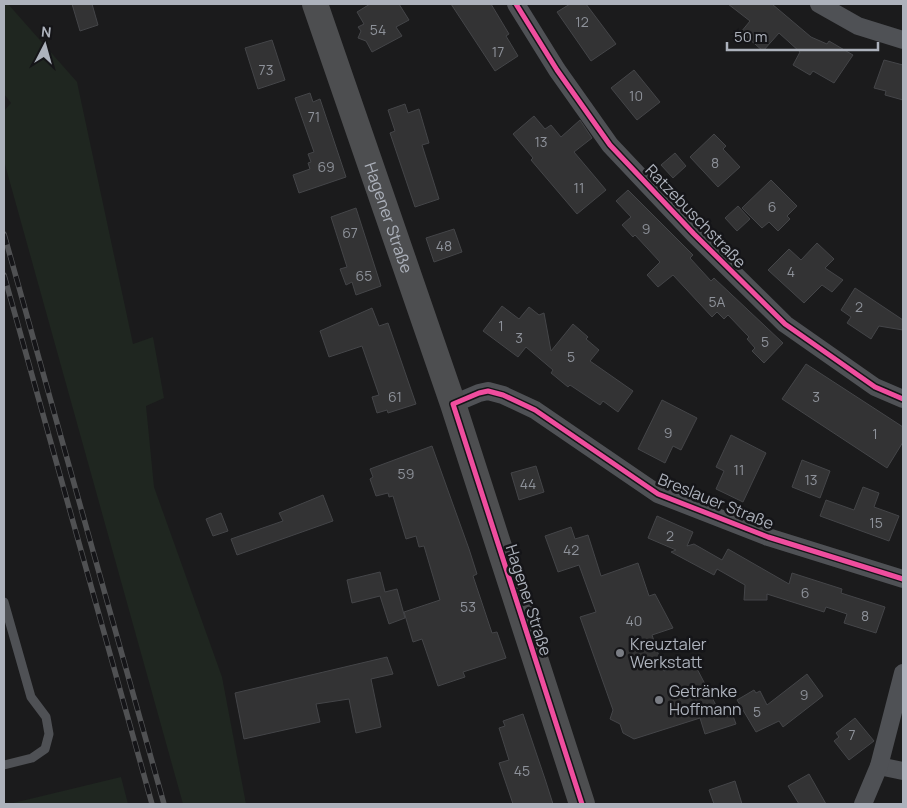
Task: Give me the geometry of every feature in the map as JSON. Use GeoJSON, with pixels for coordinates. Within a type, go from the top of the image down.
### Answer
{"type":"FeatureCollection","features":[{"type":"Feature","properties":{"kind":"main road","name":"Hagener Straße"},"geometry":{"type":"LineString","coordinates":[[315,4],[453,404],[582,804]]}},
{"type":"Feature","properties":{"kind":"street","name":"Ratzebuschstraße"},"geometry":{"type":"LineString","coordinates":[[516,4],[557,70],[610,145],[694,234],[785,324],[875,387],[903,400]]}},
{"type":"Feature","properties":{"kind":"street"},"geometry":{"type":"LineString","coordinates":[[818,4],[858,26],[903,40]]}},
{"type":"Feature","properties":{"kind":"street","name":"Breslauer Straße"},"geometry":{"type":"LineString","coordinates":[[453,404],[488,391],[502,394],[536,410],[658,494],[768,536],[903,579]]}},
{"type":"Feature","properties":{"kind":"street"},"geometry":{"type":"LineString","coordinates":[[863,804],[879,766],[903,673]]}},
{"type":"Feature","properties":{"kind":"street"},"geometry":{"type":"LineString","coordinates":[[879,766],[903,771]]}},
{"type":"Feature","properties":{"kind":"lane"},"geometry":{"type":"LineString","coordinates":[[4,602],[31,697],[46,717],[48,734],[45,749],[32,758],[4,765]]}},
{"type":"Feature","properties":{"kind":"shaded area"},"geometry":{"type":"Polygon","coordinates":[[[4,4],[8,4],[77,82],[133,344],[153,337],[164,398],[146,406],[154,487],[222,677],[246,804],[183,804],[4,161],[4,111],[11,103],[4,94],[4,4]]]}},
{"type":"Feature","properties":{"kind":"shaded area"},"geometry":{"type":"Polygon","coordinates":[[[121,777],[128,804],[9,804],[121,777]]]}},
{"type":"Feature","properties":{"kind":"building"},"geometry":{"type":"Polygon","coordinates":[[[72,4],[92,4],[98,25],[80,31],[72,4]]]}},
{"type":"Feature","properties":{"kind":"building"},"geometry":{"type":"Polygon","coordinates":[[[370,4],[399,4],[409,20],[396,27],[402,36],[372,52],[366,41],[358,38],[361,31],[358,27],[364,24],[357,12],[370,4]]]}},
{"type":"Feature","properties":{"kind":"building"},"geometry":{"type":"Polygon","coordinates":[[[451,4],[491,4],[509,34],[506,36],[518,56],[495,71],[451,4]]]}},
{"type":"Feature","properties":{"kind":"building"},"geometry":{"type":"Polygon","coordinates":[[[570,4],[586,4],[616,44],[591,61],[557,12],[570,4]]]}},
{"type":"Feature","properties":{"kind":"building"},"geometry":{"type":"Polygon","coordinates":[[[728,4],[772,4],[811,37],[827,44],[829,41],[853,55],[834,83],[813,71],[810,75],[793,65],[800,52],[779,33],[763,51],[741,32],[750,21],[728,4]]]}},
{"type":"Feature","properties":{"kind":"building"},"geometry":{"type":"Polygon","coordinates":[[[272,40],[285,80],[258,89],[245,48],[272,40]]]}},
{"type":"Feature","properties":{"kind":"building"},"geometry":{"type":"Polygon","coordinates":[[[884,60],[903,65],[903,100],[885,95],[886,91],[874,88],[884,60]]]}},
{"type":"Feature","properties":{"kind":"building"},"geometry":{"type":"Polygon","coordinates":[[[634,70],[660,102],[637,120],[611,88],[634,70]]]}},
{"type":"Feature","properties":{"kind":"building"},"geometry":{"type":"Polygon","coordinates":[[[310,93],[313,102],[320,99],[346,177],[299,193],[293,175],[310,169],[308,163],[311,162],[308,154],[314,152],[295,98],[310,93]]]}},
{"type":"Feature","properties":{"kind":"building"},"geometry":{"type":"Polygon","coordinates":[[[405,104],[408,113],[419,109],[429,143],[422,145],[439,199],[415,207],[390,133],[395,131],[388,110],[405,104]]]}},
{"type":"Feature","properties":{"kind":"building"},"geometry":{"type":"Polygon","coordinates":[[[534,116],[545,129],[551,125],[561,137],[580,120],[592,138],[574,152],[606,190],[577,214],[531,160],[533,158],[513,134],[534,116]]]}},
{"type":"Feature","properties":{"kind":"building"},"geometry":{"type":"Polygon","coordinates":[[[714,134],[726,146],[723,149],[740,167],[718,187],[690,157],[714,134]]]}},
{"type":"Feature","properties":{"kind":"building"},"geometry":{"type":"Polygon","coordinates":[[[675,153],[686,166],[673,178],[661,165],[675,153]]]}},
{"type":"Feature","properties":{"kind":"building"},"geometry":{"type":"Polygon","coordinates":[[[771,180],[797,206],[787,216],[790,219],[778,231],[769,222],[762,228],[742,208],[771,180]]]}},
{"type":"Feature","properties":{"kind":"building"},"geometry":{"type":"Polygon","coordinates":[[[628,190],[693,255],[690,258],[711,281],[714,278],[783,343],[764,363],[752,351],[755,348],[747,339],[749,337],[728,315],[724,319],[717,312],[712,317],[673,275],[658,287],[647,275],[660,262],[635,235],[633,237],[622,225],[631,217],[616,201],[628,190]]]}},
{"type":"Feature","properties":{"kind":"building"},"geometry":{"type":"Polygon","coordinates":[[[738,206],[750,219],[737,231],[725,218],[738,206]]]}},
{"type":"Feature","properties":{"kind":"building"},"geometry":{"type":"Polygon","coordinates":[[[356,208],[381,286],[356,295],[352,282],[346,285],[340,269],[347,267],[331,217],[356,208]]]}},
{"type":"Feature","properties":{"kind":"building"},"geometry":{"type":"Polygon","coordinates":[[[454,229],[462,252],[434,262],[426,238],[454,229]]]}},
{"type":"Feature","properties":{"kind":"building"},"geometry":{"type":"Polygon","coordinates":[[[817,243],[834,259],[825,268],[843,280],[832,292],[822,285],[804,303],[768,270],[789,249],[801,260],[817,243]]]}},
{"type":"Feature","properties":{"kind":"building"},"geometry":{"type":"Polygon","coordinates":[[[855,288],[903,320],[903,330],[879,326],[871,339],[847,323],[851,317],[841,310],[855,288]]]}},
{"type":"Feature","properties":{"kind":"building"},"geometry":{"type":"Polygon","coordinates":[[[502,306],[519,319],[529,307],[539,315],[544,313],[551,351],[573,324],[588,337],[586,339],[599,350],[590,361],[633,391],[618,412],[603,401],[600,405],[570,385],[568,387],[551,373],[553,370],[526,347],[518,357],[483,331],[502,306]]]}},
{"type":"Feature","properties":{"kind":"building"},"geometry":{"type":"Polygon","coordinates":[[[372,308],[379,326],[388,323],[416,404],[388,413],[387,410],[377,413],[372,397],[379,395],[362,346],[329,357],[320,331],[372,308]]]}},
{"type":"Feature","properties":{"kind":"building"},"geometry":{"type":"Polygon","coordinates":[[[806,364],[903,427],[903,442],[887,468],[782,399],[806,364]]]}},
{"type":"Feature","properties":{"kind":"building"},"geometry":{"type":"Polygon","coordinates":[[[662,400],[697,418],[681,450],[673,446],[665,463],[638,449],[662,400]]]}},
{"type":"Feature","properties":{"kind":"building"},"geometry":{"type":"Polygon","coordinates":[[[731,435],[766,453],[743,502],[716,489],[724,471],[716,467],[731,435]]]}},
{"type":"Feature","properties":{"kind":"building"},"geometry":{"type":"Polygon","coordinates":[[[432,446],[469,549],[477,574],[473,576],[492,633],[497,632],[506,658],[463,672],[465,677],[438,686],[422,639],[413,642],[404,612],[440,600],[424,546],[419,547],[416,536],[406,539],[393,496],[389,497],[388,493],[376,496],[370,479],[373,477],[370,469],[432,446]]]}},
{"type":"Feature","properties":{"kind":"building"},"geometry":{"type":"Polygon","coordinates":[[[802,460],[830,471],[820,498],[792,487],[802,460]]]}},
{"type":"Feature","properties":{"kind":"building"},"geometry":{"type":"Polygon","coordinates":[[[536,466],[544,492],[519,500],[511,473],[536,466]]]}},
{"type":"Feature","properties":{"kind":"building"},"geometry":{"type":"Polygon","coordinates":[[[863,487],[879,493],[874,507],[899,516],[889,541],[820,516],[826,500],[854,510],[863,487]]]}},
{"type":"Feature","properties":{"kind":"building"},"geometry":{"type":"Polygon","coordinates":[[[323,495],[333,521],[237,555],[231,539],[283,521],[279,513],[323,495]]]}},
{"type":"Feature","properties":{"kind":"building"},"geometry":{"type":"Polygon","coordinates":[[[221,513],[228,531],[213,536],[206,519],[221,513]]]}},
{"type":"Feature","properties":{"kind":"building"},"geometry":{"type":"Polygon","coordinates":[[[657,516],[693,532],[687,546],[694,544],[722,560],[728,549],[789,584],[792,573],[842,589],[841,593],[885,607],[876,633],[844,623],[847,614],[826,607],[824,612],[767,594],[767,600],[744,600],[745,585],[717,569],[714,575],[671,552],[676,550],[648,538],[657,516]]]}},
{"type":"Feature","properties":{"kind":"building"},"geometry":{"type":"Polygon","coordinates":[[[571,527],[575,539],[588,535],[601,576],[638,563],[649,596],[655,594],[673,628],[652,635],[664,671],[693,661],[719,711],[729,705],[736,724],[705,734],[700,718],[634,739],[623,733],[620,724],[610,719],[613,710],[580,617],[596,612],[579,565],[558,572],[545,536],[571,527]]]}},
{"type":"Feature","properties":{"kind":"building"},"geometry":{"type":"Polygon","coordinates":[[[380,572],[385,592],[397,589],[405,618],[389,624],[380,596],[352,603],[347,580],[380,572]]]}},
{"type":"Feature","properties":{"kind":"building"},"geometry":{"type":"Polygon","coordinates":[[[387,657],[393,674],[371,679],[381,727],[356,733],[349,699],[316,704],[320,722],[244,739],[235,693],[387,657]]]}},
{"type":"Feature","properties":{"kind":"building"},"geometry":{"type":"Polygon","coordinates":[[[807,674],[823,696],[783,727],[779,721],[756,732],[737,700],[754,690],[756,693],[760,691],[767,705],[807,674]]]}},
{"type":"Feature","properties":{"kind":"building"},"geometry":{"type":"Polygon","coordinates":[[[523,714],[553,804],[513,804],[499,763],[509,760],[499,728],[505,726],[503,721],[523,714]]]}},
{"type":"Feature","properties":{"kind":"building"},"geometry":{"type":"Polygon","coordinates":[[[855,718],[874,741],[849,760],[834,741],[839,737],[836,733],[855,718]]]}},
{"type":"Feature","properties":{"kind":"building"},"geometry":{"type":"Polygon","coordinates":[[[809,774],[826,804],[799,804],[788,786],[809,774]]]}},
{"type":"Feature","properties":{"kind":"building"},"geometry":{"type":"Polygon","coordinates":[[[735,781],[742,804],[714,804],[709,790],[735,781]]]}},
{"type":"Feature","properties":{"kind":"railway"},"geometry":{"type":"LineString","coordinates":[[4,234],[164,804]]}},
{"type":"Feature","properties":{"kind":"railway"},"geometry":{"type":"LineString","coordinates":[[4,275],[152,804]]}},
{"type":"Feature","properties":{"kind":"cycle path"},"geometry":{"type":"LineString","coordinates":[[516,4],[557,70],[610,145],[694,234],[785,324],[875,387],[903,399]]}},
{"type":"Feature","properties":{"kind":"cycle path"},"geometry":{"type":"LineString","coordinates":[[582,804],[453,404],[488,391],[503,395],[535,410],[658,494],[768,537],[903,579]]}},
{"type":"Feature","properties":{"kind":"place","name":"Kreuztaler Werkstatt"},"geometry":{"type":"Point","coordinates":[620,653]}},
{"type":"Feature","properties":{"kind":"place","name":"Getränke Hoffmann"},"geometry":{"type":"Point","coordinates":[659,700]}}]}
